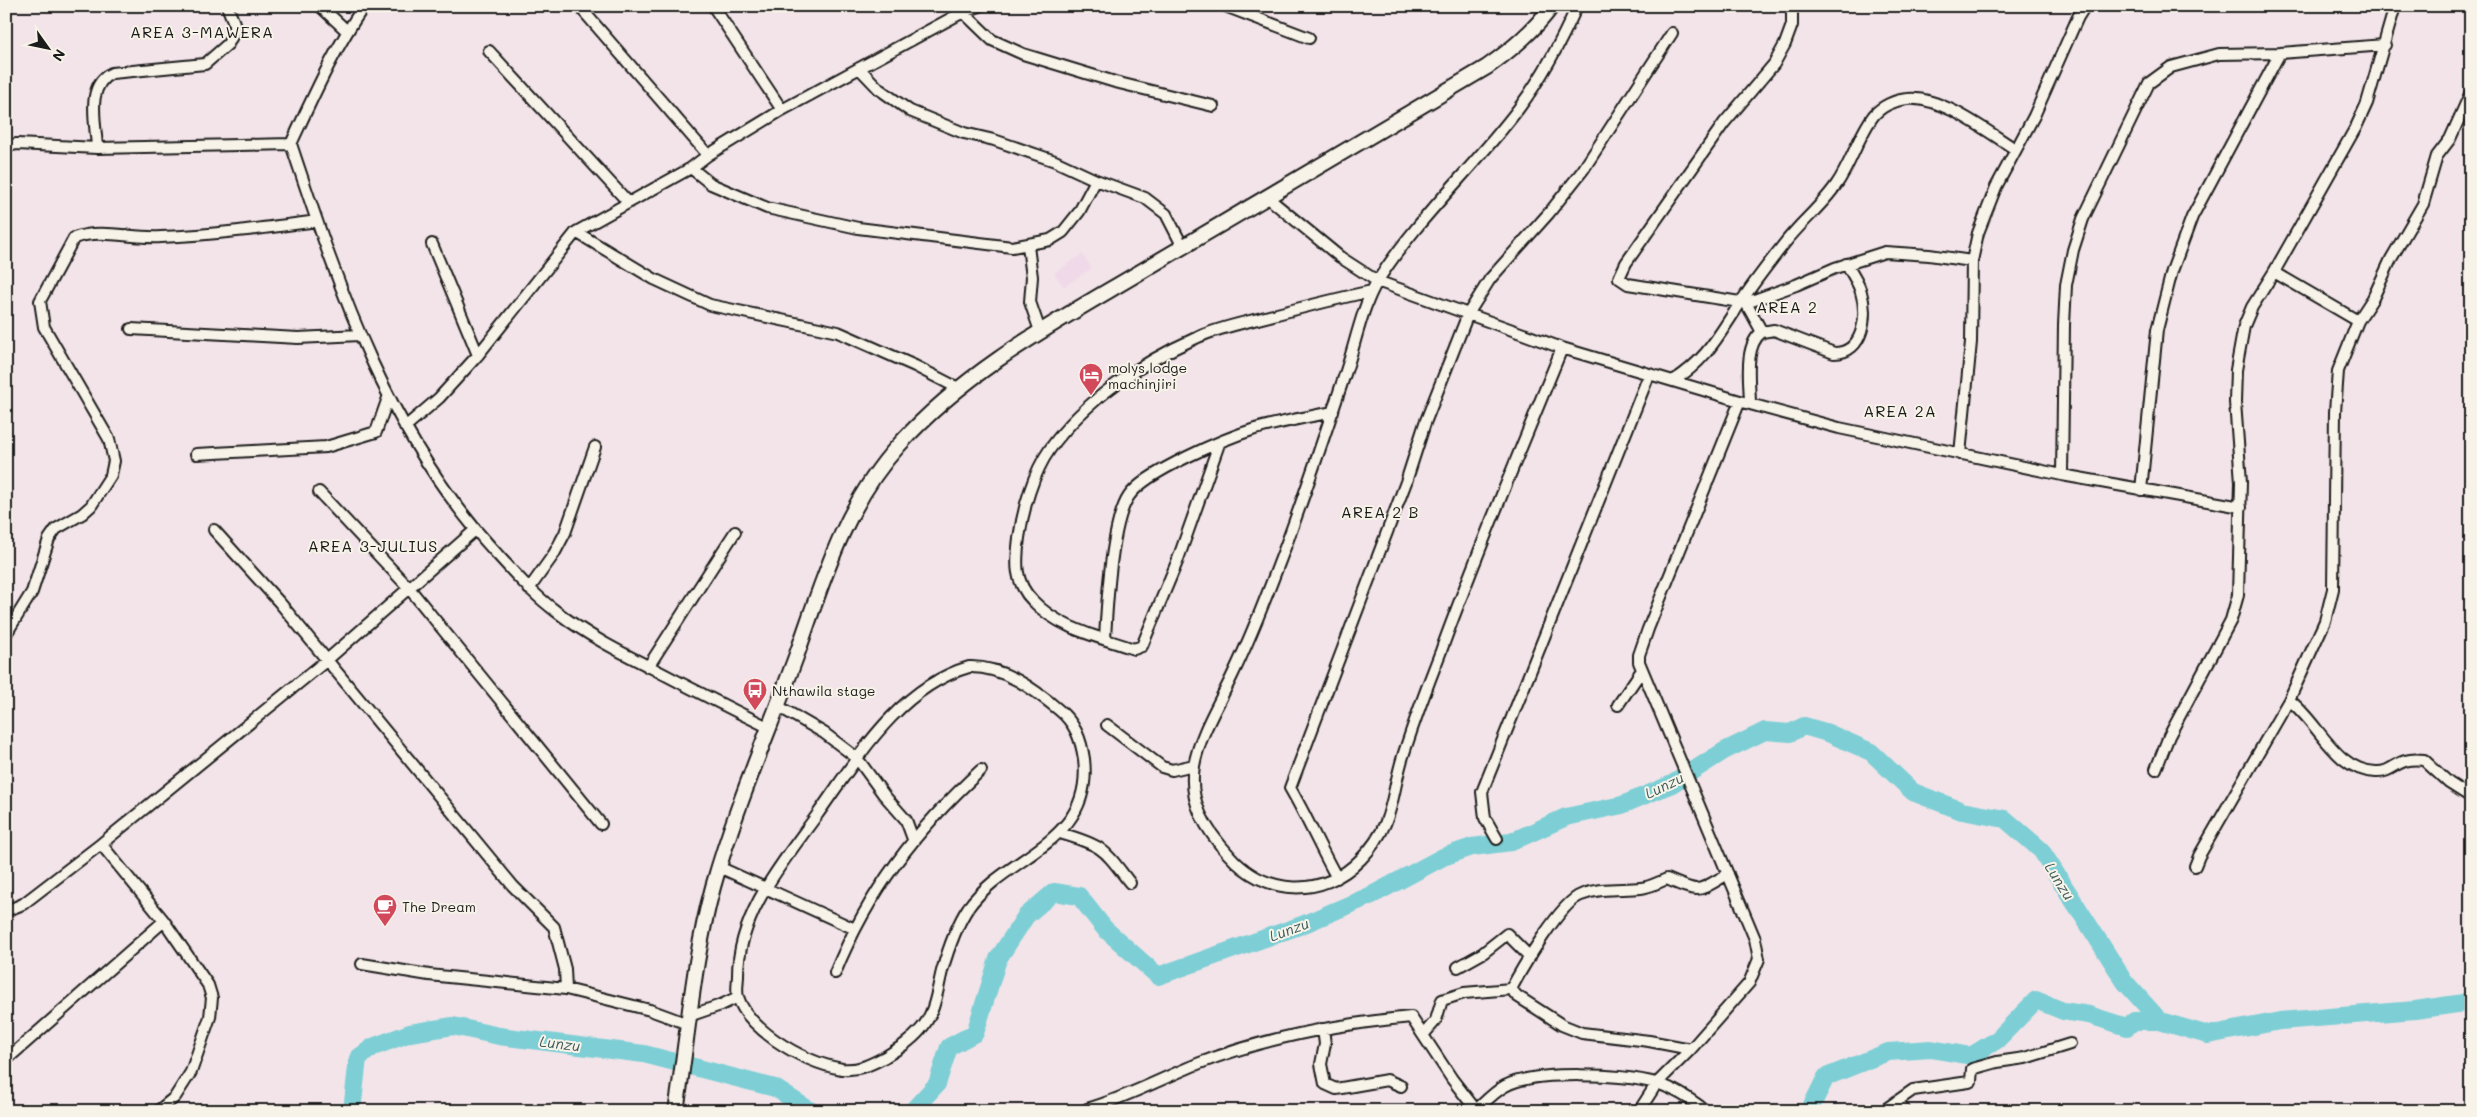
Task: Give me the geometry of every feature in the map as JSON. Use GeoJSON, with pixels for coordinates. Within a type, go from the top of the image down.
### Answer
{"type":"FeatureCollection","features":[{"type":"Feature","properties":{"kind":"main road"},"geometry":{"type":"LineString","coordinates":[[676,1111],[699,949],[720,867],[819,586],[845,526],[875,475],[899,445],[958,388],[989,364],[1226,219],[1267,197],[1487,67],[1518,44],[1540,23],[1552,6]]}},
{"type":"Feature","properties":{"kind":"street"},"geometry":{"type":"LineString","coordinates":[[97,148],[96,87],[102,77],[112,73],[205,64],[228,44],[234,32],[234,23],[226,6]]}},
{"type":"Feature","properties":{"kind":"street"},"geometry":{"type":"LineString","coordinates":[[320,6],[347,30]]}},
{"type":"Feature","properties":{"kind":"street"},"geometry":{"type":"LineString","coordinates":[[364,6],[347,30],[291,144],[317,221],[360,335],[388,398],[426,464],[475,530],[529,590],[590,636],[768,727]]}},
{"type":"Feature","properties":{"kind":"street"},"geometry":{"type":"LineString","coordinates":[[579,6],[708,155]]}},
{"type":"Feature","properties":{"kind":"street"},"geometry":{"type":"LineString","coordinates":[[713,6],[782,110]]}},
{"type":"Feature","properties":{"kind":"street"},"geometry":{"type":"LineString","coordinates":[[405,427],[439,398],[478,355],[576,232],[691,168],[708,155],[782,110],[963,12],[980,6]]}},
{"type":"Feature","properties":{"kind":"street"},"geometry":{"type":"LineString","coordinates":[[1224,6],[1309,38]]}},
{"type":"Feature","properties":{"kind":"street"},"geometry":{"type":"LineString","coordinates":[[1562,348],[1483,539],[1441,651],[1402,758],[1388,821],[1361,860],[1337,878],[1315,887],[1293,888],[1247,873],[1212,837],[1196,808],[1192,784],[1194,765],[1202,734],[1244,652],[1261,610],[1333,412],[1372,291],[1428,213],[1521,105],[1556,51],[1577,6]]}},
{"type":"Feature","properties":{"kind":"street"},"geometry":{"type":"LineString","coordinates":[[1792,6],[1792,25],[1786,44],[1774,64],[1724,123],[1704,150],[1626,263],[1619,278],[1628,284],[1743,303],[1868,257],[1896,252],[1972,261]]}},
{"type":"Feature","properties":{"kind":"street"},"geometry":{"type":"LineString","coordinates":[[1960,454],[1971,342],[1972,261],[1978,233],[1986,210],[2015,149],[2034,116],[2078,16],[2085,6]]}},
{"type":"Feature","properties":{"kind":"street"},"geometry":{"type":"LineString","coordinates":[[2156,769],[2169,736],[2235,609],[2240,582],[2241,507],[2235,402],[2240,344],[2252,307],[2274,272],[2356,127],[2367,103],[2395,6]]}},
{"type":"Feature","properties":{"kind":"street"},"geometry":{"type":"LineString","coordinates":[[963,12],[992,40],[1023,54],[1115,82],[1213,106]]}},
{"type":"Feature","properties":{"kind":"street"},"geometry":{"type":"LineString","coordinates":[[1337,878],[1323,853],[1307,816],[1290,788],[1406,482],[1425,422],[1468,314],[1490,279],[1549,214],[1583,170],[1672,33]]}},
{"type":"Feature","properties":{"kind":"street"},"geometry":{"type":"LineString","coordinates":[[2062,475],[2066,285],[2073,250],[2083,219],[2143,92],[2156,76],[2171,67],[2219,54],[2280,53],[2385,45]]}},
{"type":"Feature","properties":{"kind":"street"},"geometry":{"type":"LineString","coordinates":[[489,51],[628,202]]}},
{"type":"Feature","properties":{"kind":"street"},"geometry":{"type":"LineString","coordinates":[[2141,490],[2157,330],[2172,271],[2192,217],[2280,53]]}},
{"type":"Feature","properties":{"kind":"street"},"geometry":{"type":"LineString","coordinates":[[859,68],[879,89],[910,111],[964,133],[994,140],[1055,161],[1096,180],[1145,198],[1160,207],[1166,214],[1183,247]]}},
{"type":"Feature","properties":{"kind":"street"},"geometry":{"type":"LineString","coordinates":[[2196,866],[2201,852],[2249,772],[2288,700],[2325,621],[2333,590],[2336,382],[2338,371],[2358,320],[2373,298],[2391,259],[2423,204],[2437,156],[2457,125],[2471,92]]}},
{"type":"Feature","properties":{"kind":"street"},"geometry":{"type":"LineString","coordinates":[[1673,381],[1699,363],[1791,235],[1836,185],[1874,116],[1884,106],[1908,99],[1937,104],[1960,115],[2015,149]]}},
{"type":"Feature","properties":{"kind":"street"},"geometry":{"type":"LineString","coordinates":[[6,146],[17,144],[97,148],[291,144]]}},
{"type":"Feature","properties":{"kind":"street"},"geometry":{"type":"LineString","coordinates":[[691,168],[711,184],[767,208],[858,228],[1012,248],[1050,240],[1063,232],[1079,212],[1096,180]]}},
{"type":"Feature","properties":{"kind":"street"},"geometry":{"type":"LineString","coordinates":[[1267,197],[1340,258],[1378,281],[1562,348],[1745,403],[1839,428],[2062,475],[2241,507]]}},
{"type":"Feature","properties":{"kind":"street"},"geometry":{"type":"LineString","coordinates":[[6,634],[32,592],[49,539],[56,529],[82,514],[91,506],[111,475],[114,461],[110,439],[44,327],[40,312],[40,301],[74,238],[89,234],[159,238],[233,232],[317,221]]}},
{"type":"Feature","properties":{"kind":"street"},"geometry":{"type":"LineString","coordinates":[[576,232],[654,279],[710,305],[838,332],[915,366],[958,388]]}},
{"type":"Feature","properties":{"kind":"street"},"geometry":{"type":"LineString","coordinates":[[432,244],[478,355]]}},
{"type":"Feature","properties":{"kind":"street"},"geometry":{"type":"LineString","coordinates":[[1028,246],[1032,277],[1030,302],[1040,332]]}},
{"type":"Feature","properties":{"kind":"street"},"geometry":{"type":"LineString","coordinates":[[1638,1111],[1657,1083],[1691,1050],[1749,983],[1759,959],[1755,939],[1642,670],[1639,655],[1648,629],[1745,403],[1753,342],[1762,332],[1774,330],[1834,353],[1843,353],[1857,343],[1862,329],[1862,298],[1856,280],[1846,264]]}},
{"type":"Feature","properties":{"kind":"street"},"geometry":{"type":"LineString","coordinates":[[2274,272],[2358,320]]}},
{"type":"Feature","properties":{"kind":"street"},"geometry":{"type":"LineString","coordinates":[[1218,444],[1177,562],[1142,646],[1134,649],[1078,630],[1046,613],[1024,590],[1016,570],[1021,524],[1033,486],[1049,450],[1075,419],[1112,388],[1153,361],[1197,337],[1303,307],[1372,291]]}},
{"type":"Feature","properties":{"kind":"street"},"geometry":{"type":"LineString","coordinates":[[1743,303],[1762,332]]}},
{"type":"Feature","properties":{"kind":"street"},"geometry":{"type":"LineString","coordinates":[[131,329],[298,338],[360,335]]}},
{"type":"Feature","properties":{"kind":"street"},"geometry":{"type":"LineString","coordinates":[[1497,839],[1485,818],[1482,792],[1649,375]]}},
{"type":"Feature","properties":{"kind":"street"},"geometry":{"type":"LineString","coordinates":[[196,454],[309,448],[348,442],[376,432],[388,398]]}},
{"type":"Feature","properties":{"kind":"street"},"geometry":{"type":"LineString","coordinates":[[1105,638],[1107,604],[1122,511],[1128,497],[1137,487],[1161,471],[1255,429],[1333,412]]}},
{"type":"Feature","properties":{"kind":"street"},"geometry":{"type":"LineString","coordinates":[[529,590],[554,554],[565,533],[595,447]]}},
{"type":"Feature","properties":{"kind":"street"},"geometry":{"type":"LineString","coordinates":[[319,492],[409,588],[601,824]]}},
{"type":"Feature","properties":{"kind":"street"},"geometry":{"type":"LineString","coordinates":[[214,530],[280,603],[513,886],[554,927],[565,969],[566,989]]}},
{"type":"Feature","properties":{"kind":"street"},"geometry":{"type":"LineString","coordinates":[[7,912],[23,904],[101,844],[327,660],[475,530]]}},
{"type":"Feature","properties":{"kind":"street"},"geometry":{"type":"LineString","coordinates":[[648,667],[735,532]]}},
{"type":"Feature","properties":{"kind":"street"},"geometry":{"type":"LineString","coordinates":[[969,667],[982,667],[999,672],[1038,692],[1063,713],[1076,729],[1084,762],[1084,784],[1073,812],[1060,833],[991,885],[969,907],[954,936],[943,968],[935,1004],[923,1028],[902,1047],[871,1065],[846,1069],[826,1066],[782,1044],[764,1032],[749,1016],[738,997],[740,947],[747,926],[766,888],[857,758],[908,700],[942,678],[969,667]]}},
{"type":"Feature","properties":{"kind":"street"},"geometry":{"type":"LineString","coordinates":[[1618,705],[1642,670]]}},
{"type":"Feature","properties":{"kind":"street"},"geometry":{"type":"LineString","coordinates":[[2288,700],[2303,711],[2336,753],[2352,766],[2378,772],[2386,771],[2404,760],[2424,760],[2449,783],[2471,797]]}},
{"type":"Feature","properties":{"kind":"street"},"geometry":{"type":"LineString","coordinates":[[776,705],[824,733],[857,758],[884,795],[906,820],[913,839]]}},
{"type":"Feature","properties":{"kind":"street"},"geometry":{"type":"LineString","coordinates":[[1107,725],[1162,767],[1172,770],[1194,765]]}},
{"type":"Feature","properties":{"kind":"street"},"geometry":{"type":"LineString","coordinates":[[835,973],[855,928],[913,839],[937,812],[981,770]]}},
{"type":"Feature","properties":{"kind":"street"},"geometry":{"type":"LineString","coordinates":[[1060,833],[1092,842],[1108,853],[1130,884]]}},
{"type":"Feature","properties":{"kind":"street"},"geometry":{"type":"LineString","coordinates":[[101,844],[164,921],[208,985],[212,1007],[197,1058],[188,1079],[176,1097],[158,1111]]}},
{"type":"Feature","properties":{"kind":"street"},"geometry":{"type":"LineString","coordinates":[[720,867],[855,928]]}},
{"type":"Feature","properties":{"kind":"street"},"geometry":{"type":"LineString","coordinates":[[1511,989],[1566,904],[1582,894],[1610,888],[1620,890],[1643,888],[1667,879],[1690,889],[1704,890],[1728,874]]}},
{"type":"Feature","properties":{"kind":"street"},"geometry":{"type":"LineString","coordinates":[[6,1060],[164,921]]}},
{"type":"Feature","properties":{"kind":"street"},"geometry":{"type":"LineString","coordinates":[[1458,966],[1483,953],[1506,934],[1530,957]]}},
{"type":"Feature","properties":{"kind":"street"},"geometry":{"type":"LineString","coordinates":[[362,964],[429,975],[566,989],[689,1020],[738,997]]}},
{"type":"Feature","properties":{"kind":"street"},"geometry":{"type":"LineString","coordinates":[[1511,989],[1517,996],[1562,1025],[1582,1032],[1649,1040],[1691,1050]]}},
{"type":"Feature","properties":{"kind":"street"},"geometry":{"type":"LineString","coordinates":[[1424,1034],[1436,1020],[1442,1000],[1464,993],[1511,989]]}},
{"type":"Feature","properties":{"kind":"street"},"geometry":{"type":"LineString","coordinates":[[1087,1109],[1110,1102],[1201,1063],[1256,1045],[1323,1029],[1411,1017],[1452,1079],[1476,1110],[1504,1086],[1540,1077],[1598,1076],[1657,1083],[1695,1102],[1706,1111]]}},
{"type":"Feature","properties":{"kind":"street"},"geometry":{"type":"LineString","coordinates":[[1323,1029],[1325,1044],[1321,1064],[1325,1084],[1336,1089],[1387,1080],[1401,1086]]}},
{"type":"Feature","properties":{"kind":"street"},"geometry":{"type":"LineString","coordinates":[[1883,1111],[1913,1090],[1969,1082],[1971,1081],[1972,1069],[2025,1058],[2070,1044]]}},
{"type":"Feature","properties":{"kind":"street"},"geometry":{"type":"LineString","coordinates":[[1897,1101],[1904,1111]]}},
{"type":"Feature","properties":{"kind":"shaded area"},"geometry":{"type":"Polygon","coordinates":[[[1082,254],[1092,268],[1064,287],[1054,273],[1082,254]]]}},
{"type":"Feature","properties":{"kind":"waterway","name":"Lunzu"},"geometry":{"type":"LineString","coordinates":[[912,1111],[937,1084],[949,1047],[975,1033],[998,959],[1026,916],[1054,892],[1079,896],[1105,929],[1158,976],[1302,925],[1372,895],[1443,857],[1472,847],[1511,842],[1566,817],[1622,805],[1672,784],[1724,751],[1765,731],[1790,733],[1804,726],[1828,733],[1871,752],[1913,792],[1962,811],[2005,819],[2041,850],[2125,982],[2160,1021],[2208,1035],[2280,1021],[2415,1010],[2471,1002]]}},
{"type":"Feature","properties":{"kind":"waterway"},"geometry":{"type":"LineString","coordinates":[[1809,1111],[1826,1077],[1888,1052],[1931,1049],[1971,1056],[1997,1040],[2036,1000],[2063,1011],[2089,1015],[2127,1027],[2134,1021],[2160,1021]]}},
{"type":"Feature","properties":{"kind":"waterway","name":"Lunzu"},"geometry":{"type":"LineString","coordinates":[[352,1111],[358,1058],[373,1047],[410,1033],[453,1026],[499,1036],[644,1054],[775,1088],[811,1111]]}},
{"type":"Feature","properties":{"kind":"place","name":"molys lodge machinjiri"},"geometry":{"type":"Point","coordinates":[1091,396]}},
{"type":"Feature","properties":{"kind":"place","name":"Nthawila stage"},"geometry":{"type":"Point","coordinates":[755,711]}},
{"type":"Feature","properties":{"kind":"place","name":"The Dream"},"geometry":{"type":"Point","coordinates":[385,927]}},
{"type":"Feature","properties":{"kind":"district","name":"AREA 3-MAWERA"},"geometry":{"type":"Point","coordinates":[202,31]}},
{"type":"Feature","properties":{"kind":"district","name":"AREA 2"},"geometry":{"type":"Point","coordinates":[1787,306]}},
{"type":"Feature","properties":{"kind":"district","name":"AREA 2A"},"geometry":{"type":"Point","coordinates":[1900,410]}},
{"type":"Feature","properties":{"kind":"district","name":"AREA 2 B"},"geometry":{"type":"Point","coordinates":[1380,511]}},
{"type":"Feature","properties":{"kind":"district","name":"AREA 3-JULIUS"},"geometry":{"type":"Point","coordinates":[373,545]}}]}
